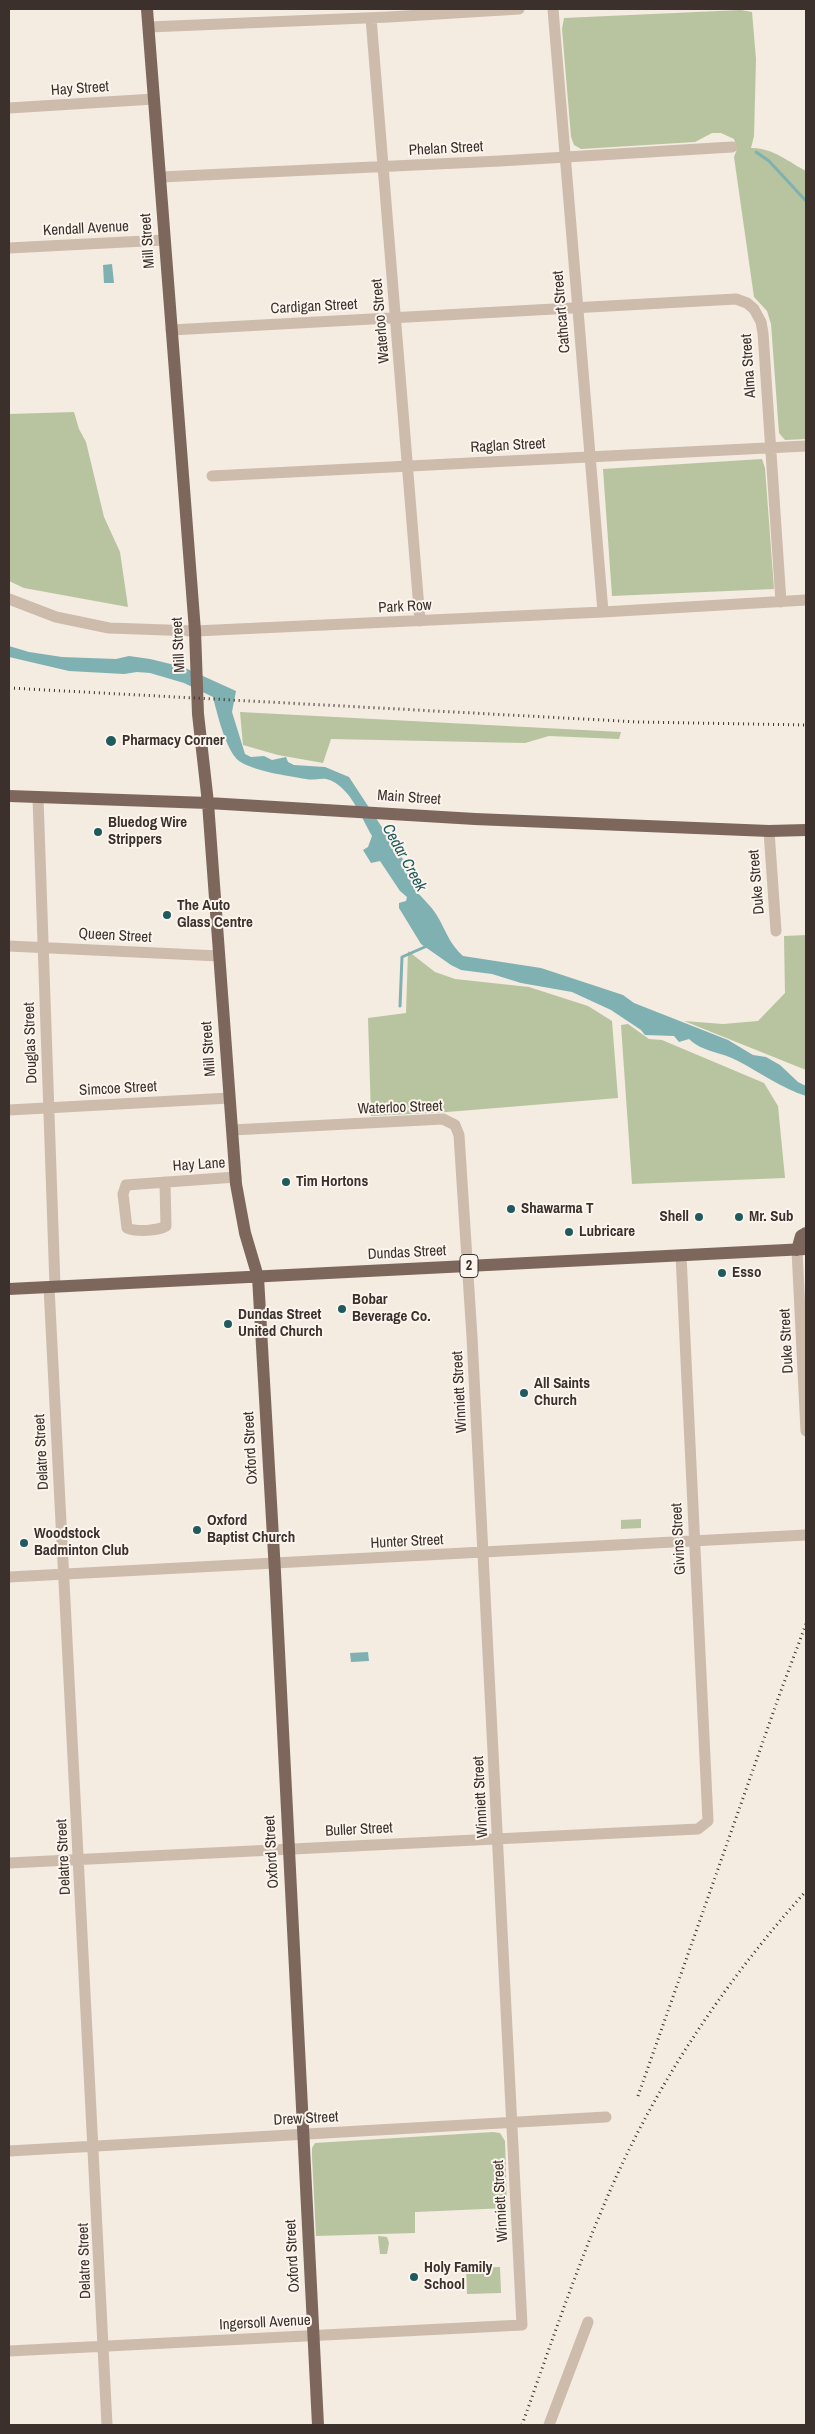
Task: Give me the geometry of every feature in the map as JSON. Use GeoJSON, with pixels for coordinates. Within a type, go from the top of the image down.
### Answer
{"type":"FeatureCollection","features":[{"type":"Feature","properties":{"kind":"main road","name":"Mill Street"},"geometry":{"type":"LineString","coordinates":[[147,9],[229,1098],[236,1177],[244,1233],[258,1277]]}},
{"type":"Feature","properties":{"kind":"main road","name":"Main Street"},"geometry":{"type":"LineString","coordinates":[[9,796],[208,803],[475,819],[769,831],[806,830]]}},
{"type":"Feature","properties":{"kind":"main road"},"geometry":{"type":"LineString","coordinates":[[801,1249],[801,1236],[806,1233]]}},
{"type":"Feature","properties":{"kind":"main road","name":"Dundas Street"},"geometry":{"type":"LineString","coordinates":[[9,1289],[801,1249]]}},
{"type":"Feature","properties":{"kind":"main road","name":"Oxford Street"},"geometry":{"type":"LineString","coordinates":[[258,1277],[275,1563],[318,2425]]}},
{"type":"Feature","properties":{"kind":"street"},"geometry":{"type":"LineString","coordinates":[[149,27],[371,18],[519,9]]}},
{"type":"Feature","properties":{"kind":"street","name":"Cathcart Street"},"geometry":{"type":"LineString","coordinates":[[553,9],[603,612]]}},
{"type":"Feature","properties":{"kind":"street","name":"Waterloo Street"},"geometry":{"type":"LineString","coordinates":[[371,18],[420,621]]}},
{"type":"Feature","properties":{"kind":"street","name":"Hay Street"},"geometry":{"type":"LineString","coordinates":[[9,108],[154,99]]}},
{"type":"Feature","properties":{"kind":"street","name":"Phelan Street"},"geometry":{"type":"LineString","coordinates":[[161,177],[382,167],[732,147]]}},
{"type":"Feature","properties":{"kind":"street","name":"Kendall Avenue"},"geometry":{"type":"LineString","coordinates":[[9,248],[164,240]]}},
{"type":"Feature","properties":{"kind":"street","name":"Alma Street"},"geometry":{"type":"LineString","coordinates":[[578,307],[736,299],[751,306],[758,316],[763,333],[781,602]]}},
{"type":"Feature","properties":{"kind":"street","name":"Cardigan Street"},"geometry":{"type":"LineString","coordinates":[[171,330],[578,307]]}},
{"type":"Feature","properties":{"kind":"street","name":"Raglan Street"},"geometry":{"type":"LineString","coordinates":[[212,476],[806,446]]}},
{"type":"Feature","properties":{"kind":"street","name":"Park Row"},"geometry":{"type":"LineString","coordinates":[[9,599],[56,617],[109,628],[195,631],[603,612],[806,600]]}},
{"type":"Feature","properties":{"kind":"street","name":"Douglas Street"},"geometry":{"type":"LineString","coordinates":[[38,798],[52,1287]]}},
{"type":"Feature","properties":{"kind":"street","name":"Duke Street"},"geometry":{"type":"LineString","coordinates":[[769,831],[776,932]]}},
{"type":"Feature","properties":{"kind":"street","name":"Queen Street"},"geometry":{"type":"LineString","coordinates":[[9,946],[219,956]]}},
{"type":"Feature","properties":{"kind":"street","name":"Simcoe Street"},"geometry":{"type":"LineString","coordinates":[[9,1110],[229,1098]]}},
{"type":"Feature","properties":{"kind":"street","name":"Waterloo Street"},"geometry":{"type":"LineString","coordinates":[[232,1130],[449,1120],[455,1125],[459,1134],[468,1266]]}},
{"type":"Feature","properties":{"kind":"street","name":"Hay Lane"},"geometry":{"type":"LineString","coordinates":[[165,1182],[166,1226],[160,1229],[132,1230],[127,1228],[124,1203],[125,1187],[129,1184],[236,1177]]}},
{"type":"Feature","properties":{"kind":"street","name":"Duke Street"},"geometry":{"type":"LineString","coordinates":[[801,1249],[806,1432]]}},
{"type":"Feature","properties":{"kind":"street","name":"Givins Street"},"geometry":{"type":"LineString","coordinates":[[681,1255],[708,1821]]}},
{"type":"Feature","properties":{"kind":"street","name":"Winniett Street"},"geometry":{"type":"LineString","coordinates":[[468,1266],[522,2325]]}},
{"type":"Feature","properties":{"kind":"street","name":"Delatre Street"},"geometry":{"type":"LineString","coordinates":[[52,1287],[64,1574],[107,2425]]}},
{"type":"Feature","properties":{"kind":"street","name":"Hunter Street"},"geometry":{"type":"LineString","coordinates":[[9,1577],[806,1536]]}},
{"type":"Feature","properties":{"kind":"street","name":"Buller Street"},"geometry":{"type":"LineString","coordinates":[[9,1863],[698,1829],[708,1821]]}},
{"type":"Feature","properties":{"kind":"street","name":"Drew Street"},"geometry":{"type":"LineString","coordinates":[[9,2151],[606,2117]]}},
{"type":"Feature","properties":{"kind":"street"},"geometry":{"type":"LineString","coordinates":[[549,2425],[588,2322]]}},
{"type":"Feature","properties":{"kind":"street","name":"Ingersoll Avenue"},"geometry":{"type":"LineString","coordinates":[[9,2350],[522,2325]]}},
{"type":"Feature","properties":{"kind":"green space"},"geometry":{"type":"Polygon","coordinates":[[[741,10],[752,12],[756,59],[754,136],[751,148],[773,152],[806,171],[806,439],[785,440],[779,433],[771,324],[767,311],[754,297],[734,157],[737,149],[734,139],[721,133],[712,133],[695,142],[581,149],[574,145],[571,137],[562,29],[564,18],[741,10]]]}},
{"type":"Feature","properties":{"kind":"green space"},"geometry":{"type":"Polygon","coordinates":[[[74,412],[79,429],[86,442],[104,517],[120,552],[128,607],[24,588],[9,581],[9,414],[74,412]]]}},
{"type":"Feature","properties":{"kind":"green space"},"geometry":{"type":"Polygon","coordinates":[[[762,459],[765,468],[774,589],[612,596],[603,469],[762,459]]]}},
{"type":"Feature","properties":{"kind":"green space"},"geometry":{"type":"Polygon","coordinates":[[[240,712],[621,732],[619,739],[549,736],[525,743],[331,739],[323,763],[278,755],[243,745],[240,712]]]}},
{"type":"Feature","properties":{"kind":"green space"},"geometry":{"type":"Polygon","coordinates":[[[806,935],[806,1070],[684,1021],[723,1024],[758,1021],[785,993],[784,936],[806,935]]]}},
{"type":"Feature","properties":{"kind":"green space"},"geometry":{"type":"Polygon","coordinates":[[[408,951],[435,972],[455,979],[529,987],[588,1006],[612,1021],[618,1098],[447,1112],[371,1116],[368,1018],[406,1013],[408,951]]]}},
{"type":"Feature","properties":{"kind":"green space"},"geometry":{"type":"Polygon","coordinates":[[[628,1024],[649,1039],[662,1040],[764,1083],[778,1106],[785,1178],[632,1184],[621,1025],[628,1024]]]}},
{"type":"Feature","properties":{"kind":"green space"},"geometry":{"type":"Polygon","coordinates":[[[641,1519],[641,1528],[621,1529],[621,1520],[641,1519]]]}},
{"type":"Feature","properties":{"kind":"green space"},"geometry":{"type":"Polygon","coordinates":[[[500,2133],[505,2141],[507,2208],[415,2212],[415,2233],[316,2236],[312,2157],[312,2148],[315,2143],[500,2133]]]}},
{"type":"Feature","properties":{"kind":"green space"},"geometry":{"type":"Polygon","coordinates":[[[378,2236],[387,2237],[389,2243],[387,2254],[380,2254],[378,2236]]]}},
{"type":"Feature","properties":{"kind":"green space"},"geometry":{"type":"Polygon","coordinates":[[[500,2267],[501,2293],[467,2294],[466,2268],[500,2267]]]}},
{"type":"Feature","properties":{"kind":"water"},"geometry":{"type":"Polygon","coordinates":[[[112,264],[114,283],[104,283],[103,265],[112,264]]]}},
{"type":"Feature","properties":{"kind":"water","name":"Cedar Creek"},"geometry":{"type":"Polygon","coordinates":[[[9,646],[29,652],[62,657],[116,659],[129,656],[150,659],[183,667],[236,691],[232,712],[245,754],[251,757],[264,756],[272,760],[286,757],[288,762],[294,765],[325,767],[349,777],[406,864],[416,890],[434,911],[451,941],[463,956],[541,968],[623,995],[634,1003],[728,1040],[753,1055],[766,1057],[780,1065],[798,1082],[806,1086],[806,1096],[780,1085],[732,1058],[700,1047],[689,1039],[679,1042],[674,1036],[645,1035],[641,1030],[611,1010],[572,992],[521,983],[492,974],[461,970],[451,965],[421,944],[399,908],[399,903],[406,901],[407,897],[400,891],[380,861],[371,863],[363,850],[368,847],[372,836],[351,798],[339,785],[325,779],[309,779],[271,773],[245,765],[234,756],[226,741],[213,697],[184,683],[150,673],[124,674],[69,671],[9,657],[9,646]]]}},
{"type":"Feature","properties":{"kind":"water"},"geometry":{"type":"Polygon","coordinates":[[[368,1652],[369,1661],[351,1662],[350,1653],[368,1652]]]}},
{"type":"Feature","properties":{"kind":"waterway"},"geometry":{"type":"LineString","coordinates":[[756,152],[769,161],[806,201]]}},
{"type":"Feature","properties":{"kind":"waterway"},"geometry":{"type":"LineString","coordinates":[[400,1006],[402,957],[427,946]]}},
{"type":"Feature","properties":{"kind":"railway"},"geometry":{"type":"LineString","coordinates":[[9,688],[639,722],[806,725]]}},
{"type":"Feature","properties":{"kind":"railway"},"geometry":{"type":"LineString","coordinates":[[638,2096],[806,1624]]}},
{"type":"Feature","properties":{"kind":"railway"},"geometry":{"type":"LineString","coordinates":[[522,2425],[565,2304],[600,2214],[652,2106],[698,2030],[723,1994],[777,1924],[806,1891]]}},
{"type":"Feature","properties":{"kind":"place","name":"Pharmacy Corner"},"geometry":{"type":"Point","coordinates":[111,741]}},
{"type":"Feature","properties":{"kind":"place","name":"Bluedog Wire Strippers"},"geometry":{"type":"Point","coordinates":[98,832]}},
{"type":"Feature","properties":{"kind":"place","name":"The Auto Glass Centre"},"geometry":{"type":"Point","coordinates":[167,915]}},
{"type":"Feature","properties":{"kind":"place","name":"Tim Hortons"},"geometry":{"type":"Point","coordinates":[286,1182]}},
{"type":"Feature","properties":{"kind":"place","name":"Shawarma T"},"geometry":{"type":"Point","coordinates":[511,1209]}},
{"type":"Feature","properties":{"kind":"place","name":"Shell"},"geometry":{"type":"Point","coordinates":[699,1217]}},
{"type":"Feature","properties":{"kind":"place","name":"Mr. Sub"},"geometry":{"type":"Point","coordinates":[739,1217]}},
{"type":"Feature","properties":{"kind":"place","name":"Lubricare"},"geometry":{"type":"Point","coordinates":[569,1232]}},
{"type":"Feature","properties":{"kind":"place","name":"Esso"},"geometry":{"type":"Point","coordinates":[722,1273]}},
{"type":"Feature","properties":{"kind":"place","name":"Bobar Beverage Co."},"geometry":{"type":"Point","coordinates":[342,1309]}},
{"type":"Feature","properties":{"kind":"place","name":"Dundas Street United Church"},"geometry":{"type":"Point","coordinates":[228,1324]}},
{"type":"Feature","properties":{"kind":"place","name":"All Saints Church"},"geometry":{"type":"Point","coordinates":[524,1393]}},
{"type":"Feature","properties":{"kind":"place","name":"Oxford Baptist Church"},"geometry":{"type":"Point","coordinates":[197,1530]}},
{"type":"Feature","properties":{"kind":"place","name":"Woodstock Badminton Club"},"geometry":{"type":"Point","coordinates":[24,1543]}},
{"type":"Feature","properties":{"kind":"place","name":"Holy Family School"},"geometry":{"type":"Point","coordinates":[414,2277]}}]}
